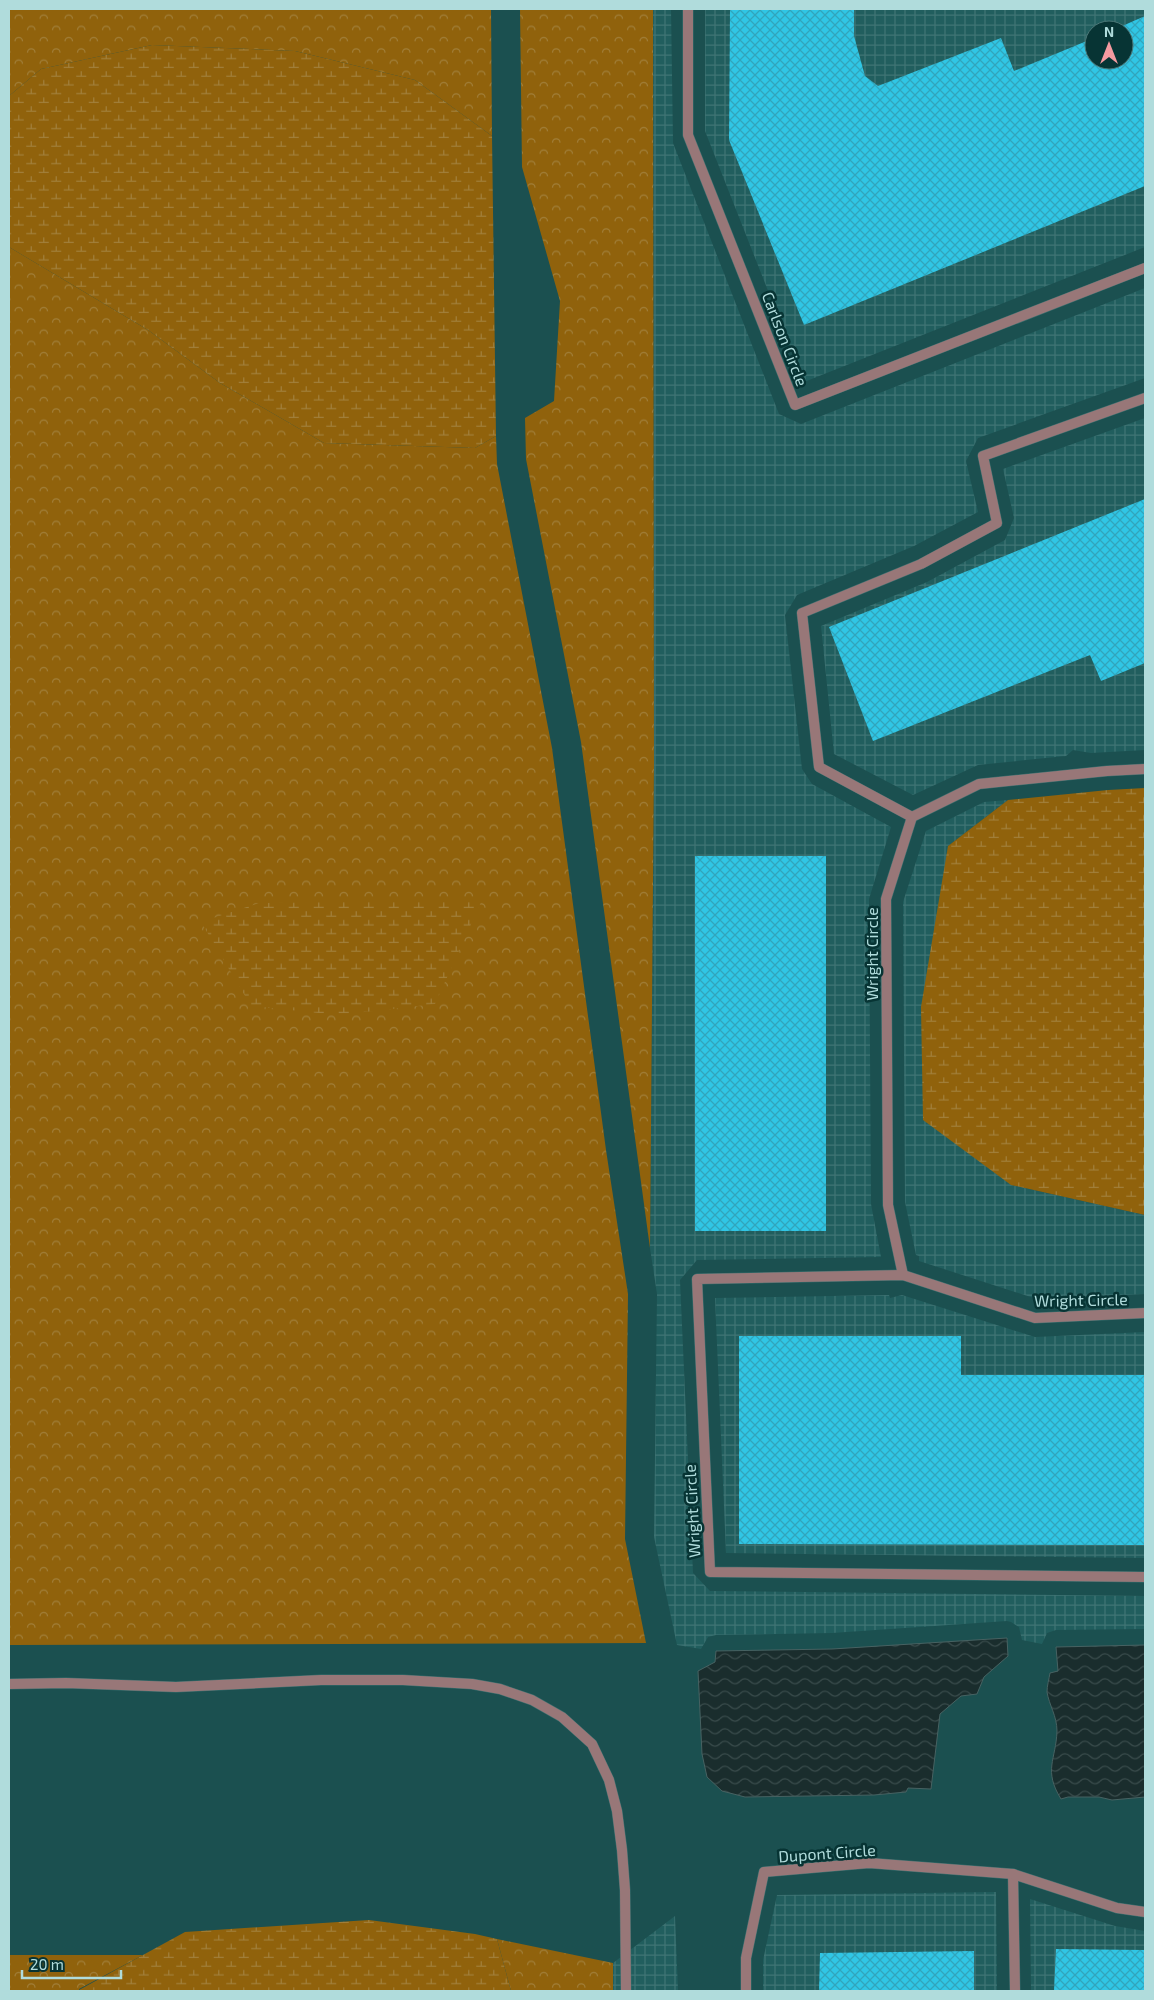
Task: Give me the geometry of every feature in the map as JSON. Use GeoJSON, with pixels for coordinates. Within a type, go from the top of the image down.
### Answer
{"type":"FeatureCollection","features":[{"type":"Feature","properties":{"kind":"street","name":"Carlson Circle"},"geometry":{"type":"LineString","coordinates":[[688,9],[688,135],[794,405],[1145,268]]}},
{"type":"Feature","properties":{"kind":"street"},"geometry":{"type":"LineString","coordinates":[[1145,398],[983,456],[997,523],[921,564],[802,613],[819,767],[912,817],[979,784],[1145,769]]}},
{"type":"Feature","properties":{"kind":"street","name":"Wright Circle"},"geometry":{"type":"LineString","coordinates":[[903,1275],[888,1204],[886,899],[912,817]]}},
{"type":"Feature","properties":{"kind":"street","name":"Wright Circle"},"geometry":{"type":"LineString","coordinates":[[1145,1313],[1035,1318],[903,1275],[697,1280],[710,1572],[1145,1577]]}},
{"type":"Feature","properties":{"kind":"street"},"geometry":{"type":"LineString","coordinates":[[9,1684],[66,1683],[176,1686],[321,1680],[403,1680],[472,1684],[500,1689],[532,1700],[562,1717],[592,1744],[609,1780],[617,1811],[622,1850],[625,1890],[626,1991]]}},
{"type":"Feature","properties":{"kind":"street","name":"Dupont Circle"},"geometry":{"type":"LineString","coordinates":[[746,1991],[746,1958],[764,1872],[869,1863],[1013,1874],[1117,1908],[1145,1912]]}},
{"type":"Feature","properties":{"kind":"street"},"geometry":{"type":"LineString","coordinates":[[1013,1874],[1015,1991]]}},
{"type":"Feature","properties":{"kind":"shaded area"},"geometry":{"type":"Polygon","coordinates":[[[653,9],[671,9],[673,143],[779,414],[801,424],[1145,288],[1145,378],[978,438],[966,461],[978,512],[914,546],[797,595],[785,615],[802,769],[812,784],[891,827],[869,899],[871,1204],[881,1257],[697,1260],[680,1280],[693,1573],[710,1591],[1145,1596],[1145,1629],[1056,1630],[1047,1633],[1042,1644],[1022,1640],[1019,1627],[1007,1621],[832,1633],[716,1635],[708,1637],[701,1649],[677,1645],[654,1537],[657,1294],[650,1248],[654,762],[653,9]]]}},
{"type":"Feature","properties":{"kind":"shaded area"},"geometry":{"type":"Polygon","coordinates":[[[705,9],[1145,9],[1145,247],[804,382],[705,131],[705,9]]]}},
{"type":"Feature","properties":{"kind":"shaded area"},"geometry":{"type":"Polygon","coordinates":[[[1145,418],[1145,750],[1091,753],[1073,750],[1066,756],[978,765],[913,795],[834,754],[821,626],[927,582],[1005,540],[1014,518],[1003,469],[1145,418]]]}},
{"type":"Feature","properties":{"kind":"shaded area"},"geometry":{"type":"Polygon","coordinates":[[[1008,800],[948,846],[1011,1185],[1145,1215],[1145,1294],[1037,1299],[919,1261],[919,1256],[916,1255],[905,1202],[903,902],[926,831],[984,802],[1008,800]]]}},
{"type":"Feature","properties":{"kind":"shaded area"},"geometry":{"type":"Polygon","coordinates":[[[889,1295],[890,1298],[902,1295],[1035,1337],[1145,1332],[1145,1558],[726,1553],[715,1298],[889,1295]]]}},
{"type":"Feature","properties":{"kind":"shaded area"},"geometry":{"type":"Polygon","coordinates":[[[996,1892],[997,1991],[763,1991],[763,1960],[777,1895],[996,1892]]]}},
{"type":"Feature","properties":{"kind":"shaded area"},"geometry":{"type":"Polygon","coordinates":[[[1030,1899],[1115,1926],[1145,1931],[1145,1991],[1031,1991],[1030,1899]]]}},
{"type":"Feature","properties":{"kind":"shaded area"},"geometry":{"type":"Polygon","coordinates":[[[675,1916],[678,1991],[613,1991],[613,1963],[675,1916]]]}},
{"type":"Feature","properties":{"kind":"green space"},"geometry":{"type":"Polygon","coordinates":[[[9,9],[491,9],[492,136],[415,80],[295,51],[152,45],[41,69],[9,96],[9,9]]]}},
{"type":"Feature","properties":{"kind":"green space"},"geometry":{"type":"Polygon","coordinates":[[[520,9],[653,9],[654,762],[650,1248],[581,742],[526,459],[525,418],[554,401],[560,301],[522,167],[520,9]]]}},
{"type":"Feature","properties":{"kind":"green space"},"geometry":{"type":"Polygon","coordinates":[[[152,45],[295,51],[415,80],[492,136],[496,436],[475,448],[324,443],[220,383],[148,330],[9,247],[9,96],[41,69],[152,45]]]}},
{"type":"Feature","properties":{"kind":"green space"},"geometry":{"type":"Polygon","coordinates":[[[9,247],[148,330],[220,383],[324,443],[475,448],[496,436],[497,464],[552,748],[606,1150],[628,1294],[625,1539],[646,1643],[9,1645],[9,247]]]}},
{"type":"Feature","properties":{"kind":"green space"},"geometry":{"type":"Polygon","coordinates":[[[1145,788],[1145,1215],[1011,1185],[923,1120],[921,1007],[948,846],[1008,800],[1145,788]]]}},
{"type":"Feature","properties":{"kind":"green space"},"geometry":{"type":"Polygon","coordinates":[[[482,900],[435,1004],[338,1015],[251,1006],[201,922],[259,903],[482,900]]]}},
{"type":"Feature","properties":{"kind":"green space"},"geometry":{"type":"Polygon","coordinates":[[[369,1920],[475,1934],[497,1939],[511,1991],[79,1991],[185,1932],[369,1920]]]}},
{"type":"Feature","properties":{"kind":"green space"},"geometry":{"type":"Polygon","coordinates":[[[497,1939],[613,1963],[613,1991],[511,1991],[497,1939]]]}},
{"type":"Feature","properties":{"kind":"green space"},"geometry":{"type":"Polygon","coordinates":[[[9,1955],[143,1955],[79,1989],[79,1991],[9,1991],[9,1955]]]}},
{"type":"Feature","properties":{"kind":"water"},"geometry":{"type":"Polygon","coordinates":[[[1007,1638],[1008,1656],[984,1677],[977,1694],[961,1696],[940,1714],[931,1789],[908,1788],[906,1792],[874,1795],[745,1797],[722,1791],[707,1777],[702,1754],[698,1671],[715,1662],[716,1651],[832,1649],[1007,1638]]]}},
{"type":"Feature","properties":{"kind":"water"},"geometry":{"type":"Polygon","coordinates":[[[1145,1645],[1145,1797],[1112,1800],[1099,1797],[1068,1797],[1061,1799],[1053,1780],[1052,1765],[1057,1731],[1056,1720],[1047,1692],[1050,1673],[1058,1671],[1056,1647],[1145,1645]]]}},
{"type":"Feature","properties":{"kind":"building"},"geometry":{"type":"Polygon","coordinates":[[[730,9],[854,9],[854,36],[865,76],[878,86],[1001,38],[1014,71],[1084,42],[1084,70],[1134,70],[1134,21],[1145,16],[1145,186],[804,325],[729,140],[730,9]]]}},
{"type":"Feature","properties":{"kind":"building"},"geometry":{"type":"Polygon","coordinates":[[[1145,499],[1145,663],[1101,681],[1090,655],[873,741],[829,627],[1145,499]]]}},
{"type":"Feature","properties":{"kind":"building"},"geometry":{"type":"Polygon","coordinates":[[[695,856],[826,856],[826,1231],[695,1231],[695,856]]]}},
{"type":"Feature","properties":{"kind":"building"},"geometry":{"type":"Polygon","coordinates":[[[739,1336],[961,1336],[961,1375],[1145,1375],[1145,1545],[739,1544],[739,1336]]]}},
{"type":"Feature","properties":{"kind":"building"},"geometry":{"type":"Polygon","coordinates":[[[1056,1949],[1145,1950],[1145,1991],[1054,1991],[1056,1949]]]}},
{"type":"Feature","properties":{"kind":"building"},"geometry":{"type":"Polygon","coordinates":[[[974,1951],[974,1991],[819,1991],[820,1953],[974,1951]]]}}]}
